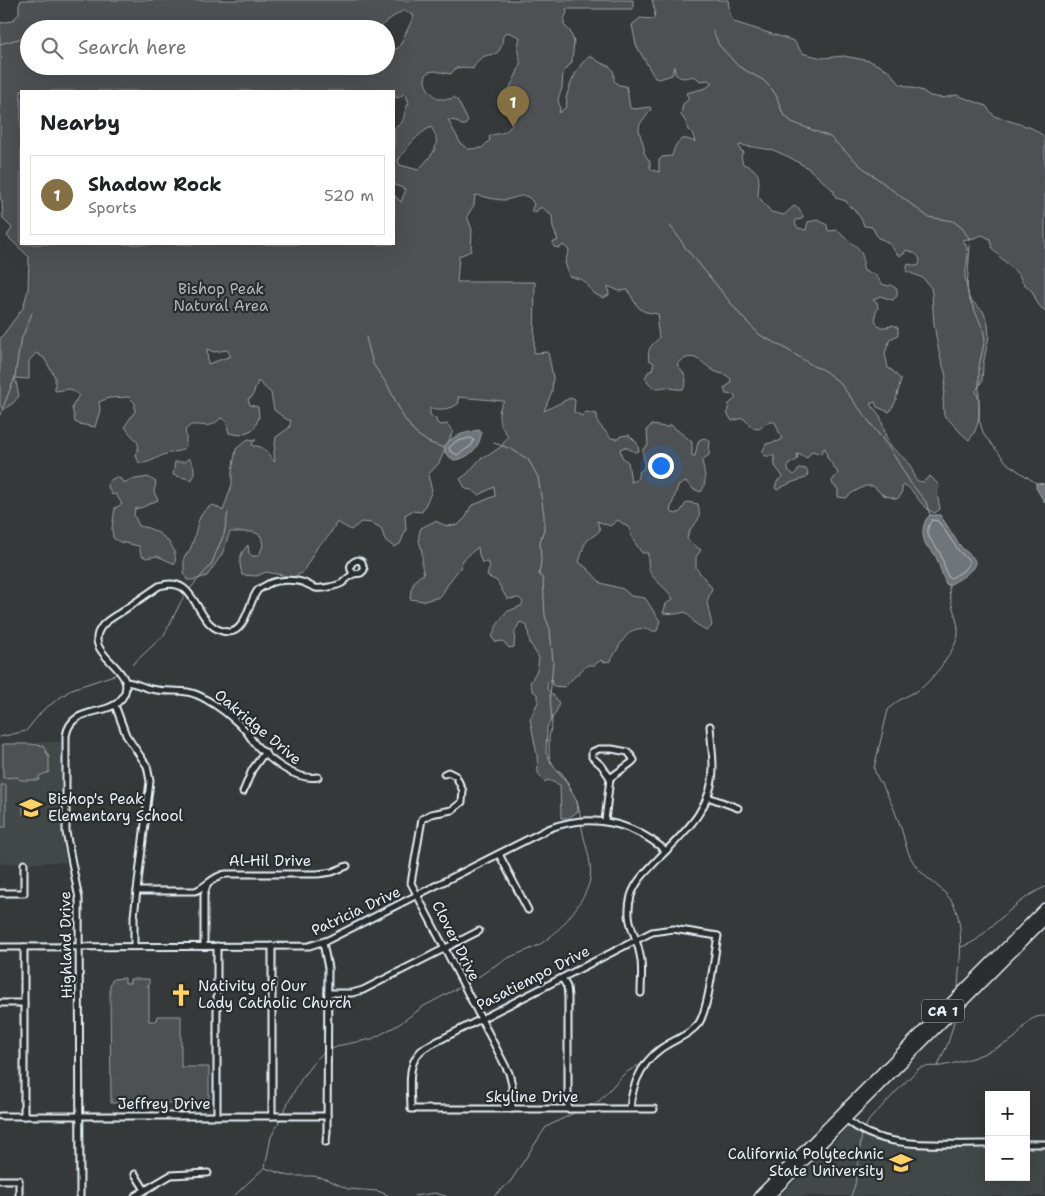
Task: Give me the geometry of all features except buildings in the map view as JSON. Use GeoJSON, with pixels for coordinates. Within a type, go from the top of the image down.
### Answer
{"type":"FeatureCollection","features":[{"type":"Feature","properties":{"kind":"highway","name":"CA 1"},"geometry":{"type":"LineString","coordinates":[[769,1196],[843,1116],[1045,908]]}},
{"type":"Feature","properties":{"kind":"highway","name":"CA 1"},"geometry":{"type":"LineString","coordinates":[[759,1196],[1045,919]]}},
{"type":"Feature","properties":{"kind":"street"},"geometry":{"type":"LineString","coordinates":[[134,946],[134,916],[150,776],[147,766],[126,735],[115,704],[124,695],[126,682],[123,674],[99,648],[98,633],[102,626],[158,586],[176,584],[181,586],[190,595],[209,624],[230,632],[238,628],[242,623],[257,591],[269,584],[278,581],[300,581],[316,588],[340,584],[354,574]]}},
{"type":"Feature","properties":{"kind":"street","name":"Oakridge Drive"},"geometry":{"type":"LineString","coordinates":[[126,682],[136,683],[153,689],[181,690],[198,695],[210,701],[243,728],[253,742],[291,773],[302,777],[318,777]]}},
{"type":"Feature","properties":{"kind":"street","name":"Highland Drive"},"geometry":{"type":"LineString","coordinates":[[80,1196],[80,946],[78,890],[66,832],[67,731],[76,718],[115,704]]}},
{"type":"Feature","properties":{"kind":"street"},"geometry":{"type":"LineString","coordinates":[[641,993],[641,960],[631,930],[629,915],[632,893],[643,874],[698,816],[708,797],[713,770],[710,726]]}},
{"type":"Feature","properties":{"kind":"street"},"geometry":{"type":"LineString","coordinates":[[604,821],[610,778],[602,766],[592,757],[592,752],[599,749],[612,749],[628,752],[634,760],[610,778]]}},
{"type":"Feature","properties":{"kind":"street"},"geometry":{"type":"LineString","coordinates":[[243,792],[252,770],[265,752]]}},
{"type":"Feature","properties":{"kind":"street","name":"Clover Drive"},"geometry":{"type":"LineString","coordinates":[[444,774],[448,772],[456,776],[463,791],[462,802],[452,810],[431,814],[422,819],[411,882],[509,1073],[512,1085],[512,1109]]}},
{"type":"Feature","properties":{"kind":"street"},"geometry":{"type":"LineString","coordinates":[[708,797],[738,808]]}},
{"type":"Feature","properties":{"kind":"street","name":"Patricia Drive"},"geometry":{"type":"LineString","coordinates":[[0,947],[309,946],[324,942],[554,827],[585,820],[604,821],[625,826],[644,834],[666,851]]}},
{"type":"Feature","properties":{"kind":"street"},"geometry":{"type":"LineString","coordinates":[[499,854],[528,910]]}},
{"type":"Feature","properties":{"kind":"street"},"geometry":{"type":"LineString","coordinates":[[0,893],[24,893],[24,864]]}},
{"type":"Feature","properties":{"kind":"street","name":"Al-Hil Drive"},"geometry":{"type":"LineString","coordinates":[[137,891],[195,891],[203,888],[219,874],[318,874],[332,872],[348,866]]}},
{"type":"Feature","properties":{"kind":"street"},"geometry":{"type":"LineString","coordinates":[[204,946],[204,895],[208,882]]}},
{"type":"Feature","properties":{"kind":"street","name":"Pasatiempo Drive"},"geometry":{"type":"LineString","coordinates":[[411,1109],[412,1065],[416,1054],[426,1047],[652,932],[666,929],[718,936],[706,1006],[701,1018],[690,1032],[662,1047],[649,1059],[635,1083],[630,1109]]}},
{"type":"Feature","properties":{"kind":"street"},"geometry":{"type":"LineString","coordinates":[[328,993],[352,993],[363,990],[479,932]]}},
{"type":"Feature","properties":{"kind":"street"},"geometry":{"type":"LineString","coordinates":[[324,942],[327,959],[328,993],[328,1116],[326,1142]]}},
{"type":"Feature","properties":{"kind":"street"},"geometry":{"type":"LineString","coordinates":[[217,946],[217,1116]]}},
{"type":"Feature","properties":{"kind":"street"},"geometry":{"type":"LineString","coordinates":[[272,946],[272,1116]]}},
{"type":"Feature","properties":{"kind":"street"},"geometry":{"type":"LineString","coordinates":[[24,947],[24,1116]]}},
{"type":"Feature","properties":{"kind":"street"},"geometry":{"type":"LineString","coordinates":[[562,978],[568,997],[568,1109]]}},
{"type":"Feature","properties":{"kind":"street"},"geometry":{"type":"LineString","coordinates":[[0,1003],[24,1003]]}},
{"type":"Feature","properties":{"kind":"street","name":"Skyline Drive"},"geometry":{"type":"LineString","coordinates":[[411,1109],[654,1109]]}},
{"type":"Feature","properties":{"kind":"street","name":"Jeffrey Drive"},"geometry":{"type":"LineString","coordinates":[[0,1116],[328,1116]]}},
{"type":"Feature","properties":{"kind":"street"},"geometry":{"type":"LineString","coordinates":[[843,1116],[858,1129],[904,1143],[985,1144]]}},
{"type":"Feature","properties":{"kind":"street"},"geometry":{"type":"LineString","coordinates":[[1030,1144],[1045,1144]]}},
{"type":"Feature","properties":{"kind":"street"},"geometry":{"type":"LineString","coordinates":[[135,1196],[171,1175],[208,1173]]}},
{"type":"Feature","properties":{"kind":"street"},"geometry":{"type":"LineString","coordinates":[[135,1174],[145,1190]]}},
{"type":"Feature","properties":{"kind":"street"},"geometry":{"type":"LineString","coordinates":[[0,1180],[19,1180],[19,1196]]}},
{"type":"Feature","properties":{"kind":"shaded area","name":"Bishop's Peak Elementary School"},"geometry":{"type":"Polygon","coordinates":[[[61,742],[61,831],[66,862],[0,864],[0,744],[61,742]]]}},
{"type":"Feature","properties":{"kind":"shaded area","name":"California Polytechnic State University"},"geometry":{"type":"Polygon","coordinates":[[[848,1128],[903,1148],[985,1147],[985,1181],[1030,1181],[1030,1148],[1045,1148],[1045,1196],[780,1196],[848,1128]]]}},
{"type":"Feature","properties":{"kind":"green space","name":"Bishop Peak Natural Area"},"geometry":{"type":"Polygon","coordinates":[[[21,0],[633,0],[633,9],[566,9],[564,25],[570,31],[574,42],[572,62],[563,73],[562,88],[558,99],[559,113],[566,107],[566,98],[572,80],[585,60],[590,56],[610,67],[614,73],[614,81],[619,85],[626,86],[630,108],[650,107],[651,110],[640,124],[639,131],[644,146],[644,153],[650,162],[650,167],[652,170],[659,172],[659,160],[662,157],[672,156],[678,142],[687,139],[695,142],[692,132],[688,130],[686,122],[681,115],[683,104],[689,99],[686,93],[706,88],[712,83],[708,80],[700,81],[696,77],[683,78],[678,76],[675,74],[674,66],[672,75],[659,79],[655,78],[636,45],[632,25],[640,18],[654,19],[655,11],[652,0],[728,0],[730,15],[734,22],[794,41],[802,53],[822,58],[844,56],[870,61],[888,70],[900,84],[923,91],[930,96],[943,98],[956,95],[979,103],[986,106],[994,116],[1032,128],[1045,137],[1045,312],[1019,275],[992,248],[990,239],[982,235],[962,240],[966,245],[968,255],[965,276],[969,299],[983,311],[988,324],[989,336],[982,381],[976,391],[979,403],[978,423],[969,440],[944,416],[943,399],[946,376],[934,325],[931,288],[923,278],[906,271],[908,264],[918,266],[920,263],[919,258],[906,250],[904,254],[899,256],[888,243],[878,238],[872,227],[864,226],[853,208],[846,201],[836,198],[833,190],[808,168],[773,150],[739,145],[740,150],[744,152],[741,156],[743,164],[757,173],[758,196],[771,212],[784,215],[794,206],[798,208],[803,216],[802,219],[796,220],[795,224],[798,228],[806,230],[808,222],[818,220],[827,225],[828,231],[838,230],[860,251],[864,271],[875,274],[882,284],[891,285],[897,289],[897,296],[893,300],[880,296],[873,300],[877,302],[878,308],[875,318],[879,327],[893,325],[898,328],[898,335],[890,339],[885,353],[888,368],[901,380],[895,403],[889,412],[877,407],[875,402],[870,404],[880,416],[888,442],[910,465],[914,478],[923,482],[930,476],[939,485],[937,493],[940,509],[935,513],[930,511],[903,484],[901,495],[897,499],[883,495],[873,486],[865,486],[846,498],[838,497],[838,489],[833,485],[832,481],[838,473],[827,457],[825,448],[821,454],[812,451],[807,458],[797,454],[798,459],[788,465],[788,470],[794,475],[800,468],[806,469],[808,473],[806,478],[777,490],[775,487],[778,480],[783,477],[775,466],[774,456],[765,456],[762,453],[766,444],[782,439],[775,422],[768,423],[759,429],[753,428],[743,418],[732,421],[727,413],[729,404],[735,399],[735,395],[726,394],[724,388],[730,384],[731,379],[711,369],[698,359],[689,358],[683,359],[677,364],[686,379],[683,389],[653,388],[645,378],[648,372],[652,370],[654,363],[649,360],[649,350],[659,338],[658,314],[640,309],[628,290],[619,291],[608,286],[609,295],[603,298],[595,294],[583,280],[569,276],[565,262],[569,250],[563,245],[560,248],[554,247],[552,243],[558,240],[553,228],[552,216],[543,208],[539,208],[532,213],[534,205],[528,197],[520,196],[503,200],[475,195],[474,205],[467,216],[472,230],[471,251],[459,256],[457,282],[535,282],[534,353],[548,352],[553,377],[552,391],[544,411],[570,398],[575,400],[574,412],[582,416],[585,412],[597,414],[598,423],[611,438],[617,439],[621,436],[629,435],[637,443],[639,451],[635,452],[625,447],[620,449],[622,457],[628,462],[631,482],[637,480],[639,472],[644,468],[643,449],[648,445],[647,429],[652,425],[666,427],[671,425],[692,442],[692,456],[695,456],[699,440],[704,438],[710,441],[709,455],[702,460],[705,481],[701,492],[693,489],[686,482],[678,486],[670,511],[675,514],[680,512],[687,502],[698,504],[698,520],[687,538],[701,550],[696,557],[696,568],[712,588],[707,602],[712,626],[706,631],[695,623],[686,612],[676,614],[663,613],[666,604],[673,599],[651,574],[648,553],[642,553],[633,540],[629,528],[618,520],[610,526],[597,521],[600,530],[584,546],[579,562],[601,583],[623,589],[631,596],[645,598],[660,621],[657,631],[641,629],[629,633],[610,661],[604,662],[601,660],[594,665],[587,665],[564,687],[554,686],[548,681],[547,689],[559,703],[547,727],[546,753],[556,769],[562,773],[577,801],[578,811],[569,818],[561,818],[560,785],[548,780],[545,782],[538,773],[537,755],[530,719],[538,702],[538,695],[533,691],[530,683],[537,670],[539,658],[530,643],[527,625],[520,622],[515,631],[514,647],[509,648],[503,641],[496,642],[492,638],[494,631],[506,612],[521,606],[523,602],[519,598],[507,599],[497,581],[487,576],[490,565],[487,562],[482,563],[478,547],[463,560],[460,568],[440,597],[424,601],[410,599],[413,584],[417,578],[424,574],[419,539],[421,528],[435,521],[447,526],[458,525],[466,517],[471,506],[495,496],[494,487],[479,495],[466,489],[460,479],[481,458],[502,446],[508,436],[502,428],[499,419],[501,405],[504,401],[458,397],[459,403],[452,407],[442,409],[430,408],[430,415],[436,419],[437,423],[441,425],[447,424],[453,431],[439,463],[428,475],[432,491],[422,512],[412,511],[405,515],[406,530],[400,544],[394,547],[385,540],[381,528],[372,523],[361,522],[351,530],[337,522],[328,537],[318,546],[302,573],[293,577],[266,572],[257,576],[242,575],[240,562],[242,552],[248,545],[249,553],[252,556],[259,556],[263,545],[261,536],[254,532],[230,532],[222,554],[207,576],[194,580],[187,580],[184,572],[184,557],[192,544],[202,514],[207,508],[214,505],[223,511],[232,484],[236,449],[248,439],[256,440],[252,443],[253,446],[264,449],[275,462],[276,437],[289,428],[291,421],[274,410],[271,393],[258,381],[252,397],[248,399],[250,405],[258,407],[259,417],[254,429],[240,435],[229,433],[226,421],[221,418],[207,426],[191,425],[185,430],[186,443],[183,449],[143,463],[139,463],[136,455],[138,450],[137,442],[125,426],[135,411],[135,403],[129,397],[109,398],[99,402],[100,410],[95,427],[75,422],[72,407],[79,395],[70,389],[55,391],[55,377],[44,358],[36,353],[29,361],[29,379],[15,378],[19,396],[3,410],[0,405],[0,339],[23,308],[28,290],[29,257],[7,236],[12,228],[3,219],[2,201],[0,199],[0,60],[2,58],[0,57],[0,23],[12,21],[19,14],[21,0]],[[507,32],[503,36],[500,50],[497,53],[481,58],[473,69],[456,68],[451,74],[435,71],[428,72],[426,76],[427,87],[438,99],[454,97],[458,101],[468,121],[465,125],[461,125],[456,121],[448,120],[461,144],[468,149],[482,148],[490,140],[489,137],[507,131],[514,120],[515,111],[507,102],[507,97],[520,64],[518,49],[520,37],[507,32]],[[431,127],[416,138],[405,151],[398,161],[400,165],[418,170],[431,155],[436,145],[436,139],[431,127]],[[207,349],[208,364],[231,356],[227,350],[214,352],[207,349]]]}},
{"type":"Feature","properties":{"kind":"green space"},"geometry":{"type":"Polygon","coordinates":[[[189,458],[194,468],[192,480],[173,475],[175,462],[184,462],[189,458]]]}},
{"type":"Feature","properties":{"kind":"green space"},"geometry":{"type":"Polygon","coordinates":[[[116,477],[121,479],[123,483],[148,477],[156,482],[154,492],[158,500],[135,509],[134,515],[139,526],[153,530],[165,538],[174,550],[175,564],[157,556],[146,558],[141,555],[139,546],[120,542],[113,538],[112,528],[115,508],[122,504],[116,494],[112,495],[108,487],[109,481],[116,477]]]}},
{"type":"Feature","properties":{"kind":"green space"},"geometry":{"type":"Polygon","coordinates":[[[3,744],[43,746],[49,757],[49,772],[39,776],[39,780],[20,780],[17,777],[3,778],[3,744]]]}},
{"type":"Feature","properties":{"kind":"green space"},"geometry":{"type":"Polygon","coordinates":[[[1,785],[6,785],[6,827],[1,827],[1,785]]]}},
{"type":"Feature","properties":{"kind":"green space"},"geometry":{"type":"Polygon","coordinates":[[[23,805],[36,805],[36,814],[23,814],[23,805]]]}},
{"type":"Feature","properties":{"kind":"green space"},"geometry":{"type":"Polygon","coordinates":[[[125,978],[125,983],[130,983],[130,979],[149,979],[149,985],[147,986],[149,986],[149,1021],[156,1021],[157,1016],[181,1016],[181,1067],[209,1067],[209,1103],[111,1103],[110,985],[113,979],[125,978]]]}},
{"type":"Feature","properties":{"kind":"water"},"geometry":{"type":"Polygon","coordinates":[[[479,430],[481,432],[479,442],[473,451],[465,457],[454,460],[446,454],[444,448],[454,437],[479,430]]]}},
{"type":"Feature","properties":{"kind":"water"},"geometry":{"type":"Polygon","coordinates":[[[1036,483],[1045,484],[1045,503],[1036,488],[1036,483]]]}},
{"type":"Feature","properties":{"kind":"water"},"geometry":{"type":"Polygon","coordinates":[[[930,515],[940,515],[962,548],[974,559],[974,567],[971,571],[949,585],[946,584],[935,555],[924,542],[924,525],[930,515]]]}},
{"type":"Feature","properties":{"kind":"waterway"},"geometry":{"type":"LineString","coordinates":[[713,31],[719,45],[738,66],[763,80],[771,88],[776,95],[783,114],[792,122],[830,137],[862,167],[928,217],[953,221],[962,228],[969,238],[970,246],[967,287],[969,298],[983,329],[985,339],[979,366],[979,420],[984,435],[1008,464],[1036,483]]}},
{"type":"Feature","properties":{"kind":"waterway"},"geometry":{"type":"LineString","coordinates":[[0,44],[20,38]]}},
{"type":"Feature","properties":{"kind":"waterway"},"geometry":{"type":"LineString","coordinates":[[670,226],[743,318],[760,335],[815,367],[822,369],[839,382],[890,449],[910,482],[926,502],[930,515]]}},
{"type":"Feature","properties":{"kind":"waterway"},"geometry":{"type":"LineString","coordinates":[[0,415],[15,377],[20,343],[32,313]]}},
{"type":"Feature","properties":{"kind":"waterway"},"geometry":{"type":"LineString","coordinates":[[366,337],[373,364],[388,386],[404,418],[415,433],[428,442],[444,448]]}},
{"type":"Feature","properties":{"kind":"waterway"},"geometry":{"type":"LineString","coordinates":[[494,443],[511,449],[528,459],[538,477],[544,515],[544,529],[540,542],[541,561],[539,574],[543,579],[545,616],[550,629],[553,663],[550,695],[552,723],[549,737],[549,753],[551,764],[563,777],[577,801],[581,818]]}},
{"type":"Feature","properties":{"kind":"waterway"},"geometry":{"type":"LineString","coordinates":[[188,591],[211,565],[224,534],[228,513]]}},
{"type":"Feature","properties":{"kind":"waterway"},"geometry":{"type":"LineString","coordinates":[[949,585],[950,598],[958,630],[953,649],[929,681],[917,691],[898,701],[888,710],[874,768],[895,811],[913,862],[920,871],[946,894],[954,905],[960,935],[958,988]]}},
{"type":"Feature","properties":{"kind":"waterway"},"geometry":{"type":"LineString","coordinates":[[132,665],[164,635],[185,594]]}},
{"type":"Feature","properties":{"kind":"waterway"},"geometry":{"type":"LineString","coordinates":[[0,737],[26,731],[43,710],[72,689],[117,674]]}},
{"type":"Feature","properties":{"kind":"waterway"},"geometry":{"type":"LineString","coordinates":[[466,984],[503,961],[542,943],[559,928],[579,904],[588,887],[591,872],[581,822]]}},
{"type":"Feature","properties":{"kind":"waterway"},"geometry":{"type":"LineString","coordinates":[[961,947],[976,940],[1031,894],[1045,887]]}},
{"type":"Feature","properties":{"kind":"waterway"},"geometry":{"type":"LineString","coordinates":[[330,1050],[341,1045],[372,1039],[398,1025],[424,1006],[462,986]]}},
{"type":"Feature","properties":{"kind":"waterway"},"geometry":{"type":"LineString","coordinates":[[938,1066],[948,1043],[956,1015]]}},
{"type":"Feature","properties":{"kind":"waterway"},"geometry":{"type":"LineString","coordinates":[[864,1130],[869,1120],[918,1069],[950,1064],[985,1053],[1010,1041],[1032,1019],[1045,1016]]}},
{"type":"Feature","properties":{"kind":"waterway"},"geometry":{"type":"LineString","coordinates":[[282,1115],[295,1089],[324,1052]]}},
{"type":"Feature","properties":{"kind":"waterway"},"geometry":{"type":"LineString","coordinates":[[586,1107],[599,1101],[625,1073],[639,1065]]}},
{"type":"Feature","properties":{"kind":"waterway"},"geometry":{"type":"LineString","coordinates":[[494,1196],[510,1182],[546,1127],[578,1111]]}},
{"type":"Feature","properties":{"kind":"waterway"},"geometry":{"type":"LineString","coordinates":[[234,1196],[265,1167],[271,1137],[281,1118]]}},
{"type":"Feature","properties":{"kind":"waterway"},"geometry":{"type":"LineString","coordinates":[[851,1196],[855,1185],[862,1133]]}},
{"type":"Feature","properties":{"kind":"waterway"},"geometry":{"type":"LineString","coordinates":[[265,1168],[289,1176],[313,1176],[326,1179],[348,1189],[378,1191],[390,1196]]}},
{"type":"Feature","properties":{"kind":"waterway"},"geometry":{"type":"LineString","coordinates":[[414,1196],[435,1193],[446,1196]]}},
{"type":"Feature","properties":{"kind":"place","name":"Shadow Rock"},"geometry":{"type":"Point","coordinates":[513,127]}},
{"type":"Feature","properties":{"kind":"place","name":"Bishop's Peak Elementary School"},"geometry":{"type":"Point","coordinates":[31,808]}},
{"type":"Feature","properties":{"kind":"place","name":"Nativity of Our Lady Catholic Church"},"geometry":{"type":"Point","coordinates":[181,995]}},
{"type":"Feature","properties":{"kind":"place","name":"California Polytechnic State University"},"geometry":{"type":"Point","coordinates":[901,1163]}}]}
